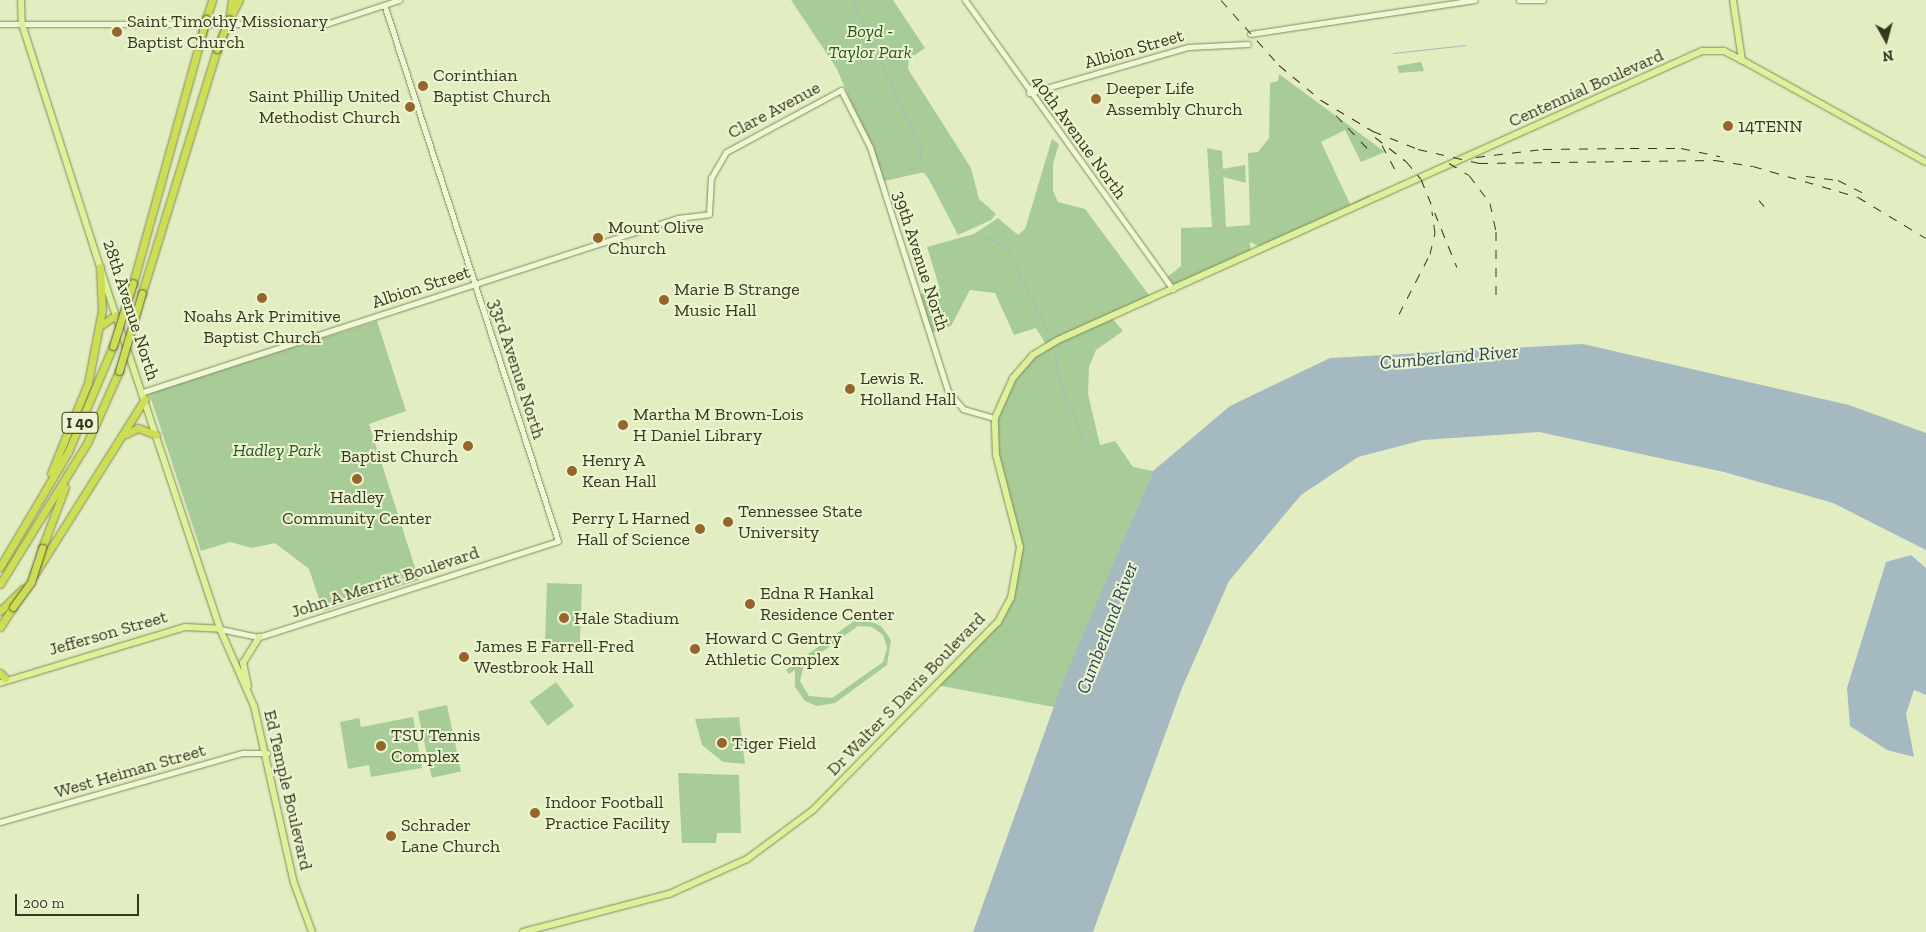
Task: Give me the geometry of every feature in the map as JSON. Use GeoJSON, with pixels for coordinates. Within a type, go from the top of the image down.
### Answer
{"type":"FeatureCollection","features":[{"type":"Feature","properties":{"kind":"highway","name":"I 40"},"geometry":{"type":"LineString","coordinates":[[0,567],[68,452],[113,346],[133,283],[210,0]]}},
{"type":"Feature","properties":{"kind":"highway"},"geometry":{"type":"LineString","coordinates":[[229,18],[232,0]]}},
{"type":"Feature","properties":{"kind":"highway","name":"I 40"},"geometry":{"type":"LineString","coordinates":[[0,584],[79,457],[119,371],[185,146],[217,49],[229,18],[239,0]]}},
{"type":"Feature","properties":{"kind":"highway"},"geometry":{"type":"LineString","coordinates":[[42,496],[88,383],[100,326],[100,268]]}},
{"type":"Feature","properties":{"kind":"highway"},"geometry":{"type":"LineString","coordinates":[[100,326],[116,315]]}},
{"type":"Feature","properties":{"kind":"highway"},"geometry":{"type":"LineString","coordinates":[[0,611],[45,561],[121,437],[144,395]]}},
{"type":"Feature","properties":{"kind":"highway"},"geometry":{"type":"LineString","coordinates":[[121,437],[138,428],[156,435]]}},
{"type":"Feature","properties":{"kind":"highway"},"geometry":{"type":"LineString","coordinates":[[0,627],[31,582],[42,548],[79,457]]}},
{"type":"Feature","properties":{"kind":"main road","name":"28th Avenue North"},"geometry":{"type":"LineString","coordinates":[[21,0],[22,24],[100,268],[144,395],[220,629]]}},
{"type":"Feature","properties":{"kind":"main road"},"geometry":{"type":"LineString","coordinates":[[1732,0],[1742,60]]}},
{"type":"Feature","properties":{"kind":"main road","name":"Centennial Boulevard"},"geometry":{"type":"LineString","coordinates":[[1173,289],[1692,54],[1714,48],[1742,60],[1926,162]]}},
{"type":"Feature","properties":{"kind":"main road","name":"Dr Walter S Davis Boulevard"},"geometry":{"type":"LineString","coordinates":[[523,932],[669,894],[747,859],[813,810],[998,622],[1011,598],[1020,547],[997,463],[995,418],[1013,378],[1033,355],[1173,289]]}},
{"type":"Feature","properties":{"kind":"main road","name":"Jefferson Street"},"geometry":{"type":"LineString","coordinates":[[1,678],[185,627],[220,629]]}},
{"type":"Feature","properties":{"kind":"main road","name":"Ed Temple Boulevard"},"geometry":{"type":"LineString","coordinates":[[220,629],[254,706],[268,753],[290,867],[312,932]]}},
{"type":"Feature","properties":{"kind":"main road"},"geometry":{"type":"LineString","coordinates":[[254,706],[243,663],[259,637]]}},
{"type":"Feature","properties":{"kind":"street"},"geometry":{"type":"LineString","coordinates":[[0,24],[326,24],[385,7],[399,0]]}},
{"type":"Feature","properties":{"kind":"street","name":"40th Avenue North"},"geometry":{"type":"LineString","coordinates":[[965,0],[1030,93],[1173,289]]}},
{"type":"Feature","properties":{"kind":"street"},"geometry":{"type":"LineString","coordinates":[[1250,34],[1474,0]]}},
{"type":"Feature","properties":{"kind":"street"},"geometry":{"type":"LineString","coordinates":[[1519,0],[1543,0]]}},
{"type":"Feature","properties":{"kind":"street","name":"33rd Avenue North"},"geometry":{"type":"LineString","coordinates":[[385,7],[558,541]]}},
{"type":"Feature","properties":{"kind":"street","name":"Albion Street"},"geometry":{"type":"LineString","coordinates":[[1030,93],[1188,47],[1248,44]]}},
{"type":"Feature","properties":{"kind":"street","name":"Clare Avenue"},"geometry":{"type":"LineString","coordinates":[[709,214],[710,181],[726,152],[841,90]]}},
{"type":"Feature","properties":{"kind":"street","name":"39th Avenue North"},"geometry":{"type":"LineString","coordinates":[[841,90],[870,147],[948,391],[963,409],[995,418]]}},
{"type":"Feature","properties":{"kind":"street","name":"Albion Street"},"geometry":{"type":"LineString","coordinates":[[144,395],[678,218],[709,214]]}},
{"type":"Feature","properties":{"kind":"street","name":"John A Merritt Boulevard"},"geometry":{"type":"LineString","coordinates":[[220,629],[259,637],[558,541]]}},
{"type":"Feature","properties":{"kind":"street","name":"West Heiman Street"},"geometry":{"type":"LineString","coordinates":[[0,822],[242,753],[268,753]]}},
{"type":"Feature","properties":{"kind":"green space","name":"Boyd - Taylor Park"},"geometry":{"type":"Polygon","coordinates":[[[791,0],[893,0],[925,48],[909,59],[908,69],[971,168],[979,199],[996,214],[991,220],[958,235],[925,172],[884,181],[837,69],[791,0]]]}},
{"type":"Feature","properties":{"kind":"green space"},"geometry":{"type":"Polygon","coordinates":[[[1421,62],[1424,71],[1399,73],[1397,66],[1421,62]]]}},
{"type":"Feature","properties":{"kind":"green space"},"geometry":{"type":"Polygon","coordinates":[[[1279,74],[1385,152],[1361,162],[1345,130],[1321,142],[1350,204],[1369,195],[1371,201],[1263,248],[1250,242],[1251,255],[1173,289],[1165,279],[1181,266],[1181,228],[1212,227],[1207,148],[1222,151],[1226,227],[1250,225],[1248,153],[1258,152],[1269,138],[1270,83],[1278,81],[1279,74]]]}},
{"type":"Feature","properties":{"kind":"green space"},"geometry":{"type":"Polygon","coordinates":[[[1052,139],[1059,144],[1053,164],[1053,191],[1058,202],[1085,209],[1152,299],[1111,317],[1123,331],[1096,350],[1089,367],[1088,394],[1100,445],[1115,441],[1133,467],[1153,471],[1054,707],[936,685],[997,622],[1011,598],[1020,547],[999,473],[995,418],[1013,378],[1047,346],[1036,328],[1014,335],[995,293],[970,290],[951,326],[930,333],[918,295],[940,289],[927,247],[974,234],[998,218],[1018,235],[1025,229],[1052,139]]]}},
{"type":"Feature","properties":{"kind":"green space"},"geometry":{"type":"Polygon","coordinates":[[[1245,165],[1246,183],[1223,177],[1222,169],[1245,165]]]}},
{"type":"Feature","properties":{"kind":"green space","name":"Hadley Park"},"geometry":{"type":"Polygon","coordinates":[[[377,321],[406,411],[369,424],[419,580],[323,611],[309,569],[275,543],[252,548],[230,542],[201,551],[149,393],[377,321]]]}},
{"type":"Feature","properties":{"kind":"green space","name":"Hale Stadium"},"geometry":{"type":"Polygon","coordinates":[[[547,583],[582,584],[580,653],[545,652],[547,583]]]}},
{"type":"Feature","properties":{"kind":"green space"},"geometry":{"type":"Polygon","coordinates":[[[868,611],[871,616],[866,620],[881,626],[891,640],[887,665],[835,703],[817,706],[805,701],[795,687],[795,670],[789,674],[786,670],[868,611]],[[858,626],[804,665],[800,681],[809,696],[832,698],[883,662],[887,648],[883,635],[872,627],[858,626]]]}},
{"type":"Feature","properties":{"kind":"green space"},"geometry":{"type":"Polygon","coordinates":[[[556,682],[574,706],[548,726],[530,702],[556,682]]]}},
{"type":"Feature","properties":{"kind":"green space"},"geometry":{"type":"Polygon","coordinates":[[[447,705],[461,772],[432,778],[418,711],[447,705]]]}},
{"type":"Feature","properties":{"kind":"green space","name":"TSU Tennis Complex"},"geometry":{"type":"Polygon","coordinates":[[[413,717],[422,768],[371,777],[369,765],[348,769],[340,722],[359,718],[361,727],[413,717]]]}},
{"type":"Feature","properties":{"kind":"green space","name":"Tiger Field"},"geometry":{"type":"Polygon","coordinates":[[[739,717],[745,764],[723,762],[702,745],[695,719],[739,717]]]}},
{"type":"Feature","properties":{"kind":"green space"},"geometry":{"type":"Polygon","coordinates":[[[678,773],[739,775],[741,833],[717,833],[716,843],[682,843],[678,773]]]}},
{"type":"Feature","properties":{"kind":"water","name":"Cumberland River"},"geometry":{"type":"Polygon","coordinates":[[[1583,344],[1849,405],[1926,433],[1926,550],[1833,503],[1724,472],[1539,432],[1423,440],[1358,457],[1301,495],[1229,581],[1182,688],[1093,932],[973,932],[1062,684],[1153,471],[1230,406],[1330,358],[1583,344]]]}},
{"type":"Feature","properties":{"kind":"water"},"geometry":{"type":"Polygon","coordinates":[[[1911,555],[1926,568],[1926,695],[1914,690],[1906,714],[1914,757],[1887,750],[1850,726],[1847,688],[1886,562],[1911,555]]]}},
{"type":"Feature","properties":{"kind":"waterway"},"geometry":{"type":"LineString","coordinates":[[852,0],[921,149],[919,167],[973,227]]}},
{"type":"Feature","properties":{"kind":"waterway"},"geometry":{"type":"LineString","coordinates":[[1393,53],[1466,45]]}},
{"type":"Feature","properties":{"kind":"waterway"},"geometry":{"type":"LineString","coordinates":[[985,236],[1007,248],[1050,336]]}},
{"type":"Feature","properties":{"kind":"waterway"},"geometry":{"type":"LineString","coordinates":[[1055,352],[1059,379],[1087,449]]}},
{"type":"Feature","properties":{"kind":"railway"},"geometry":{"type":"LineString","coordinates":[[1221,0],[1279,65],[1321,100],[1373,131],[1418,149],[1479,163],[1715,160],[1753,166],[1858,197],[1926,238]]}},
{"type":"Feature","properties":{"kind":"railway"},"geometry":{"type":"LineString","coordinates":[[1336,115],[1371,152]]}},
{"type":"Feature","properties":{"kind":"railway"},"geometry":{"type":"LineString","coordinates":[[1375,137],[1406,161],[1421,179],[1457,267]]}},
{"type":"Feature","properties":{"kind":"railway"},"geometry":{"type":"LineString","coordinates":[[1382,145],[1398,175]]}},
{"type":"Feature","properties":{"kind":"railway"},"geometry":{"type":"LineString","coordinates":[[1476,157],[1543,149],[1630,148],[1681,148],[1720,156]]}},
{"type":"Feature","properties":{"kind":"railway"},"geometry":{"type":"LineString","coordinates":[[1449,163],[1469,175],[1490,203],[1496,231],[1496,298]]}},
{"type":"Feature","properties":{"kind":"railway"},"geometry":{"type":"LineString","coordinates":[[1806,176],[1838,180],[1869,196]]}},
{"type":"Feature","properties":{"kind":"railway"},"geometry":{"type":"LineString","coordinates":[[1759,200],[1764,206]]}},
{"type":"Feature","properties":{"kind":"railway"},"geometry":{"type":"LineString","coordinates":[[1399,314],[1430,254],[1435,233],[1432,211]]}},
{"type":"Feature","properties":{"kind":"place","name":"Saint Timothy Missionary Baptist Church"},"geometry":{"type":"Point","coordinates":[117,32]}},
{"type":"Feature","properties":{"kind":"place","name":"Corinthian Baptist Church"},"geometry":{"type":"Point","coordinates":[423,86]}},
{"type":"Feature","properties":{"kind":"place","name":"Deeper Life Assembly Church"},"geometry":{"type":"Point","coordinates":[1096,99]}},
{"type":"Feature","properties":{"kind":"place","name":"Saint Phillip United Methodist Church"},"geometry":{"type":"Point","coordinates":[410,107]}},
{"type":"Feature","properties":{"kind":"place","name":"14TENN"},"geometry":{"type":"Point","coordinates":[1728,126]}},
{"type":"Feature","properties":{"kind":"place","name":"Mount Olive Church"},"geometry":{"type":"Point","coordinates":[598,238]}},
{"type":"Feature","properties":{"kind":"place","name":"Noahs Ark Primitive Baptist Church"},"geometry":{"type":"Point","coordinates":[262,298]}},
{"type":"Feature","properties":{"kind":"place","name":"Marie B Strange Music Hall"},"geometry":{"type":"Point","coordinates":[664,300]}},
{"type":"Feature","properties":{"kind":"place","name":"Lewis R. Holland Hall"},"geometry":{"type":"Point","coordinates":[850,389]}},
{"type":"Feature","properties":{"kind":"place","name":"Martha M Brown-Lois H Daniel Library"},"geometry":{"type":"Point","coordinates":[623,425]}},
{"type":"Feature","properties":{"kind":"place","name":"Friendship Baptist Church"},"geometry":{"type":"Point","coordinates":[468,446]}},
{"type":"Feature","properties":{"kind":"place","name":"Henry A Kean Hall"},"geometry":{"type":"Point","coordinates":[572,471]}},
{"type":"Feature","properties":{"kind":"place","name":"Hadley Community Center"},"geometry":{"type":"Point","coordinates":[357,479]}},
{"type":"Feature","properties":{"kind":"place","name":"Tennessee State University"},"geometry":{"type":"Point","coordinates":[728,522]}},
{"type":"Feature","properties":{"kind":"place","name":"Perry L Harned Hall of Science"},"geometry":{"type":"Point","coordinates":[700,529]}},
{"type":"Feature","properties":{"kind":"place","name":"Edna R Hankal Residence Center"},"geometry":{"type":"Point","coordinates":[750,604]}},
{"type":"Feature","properties":{"kind":"place","name":"Hale Stadium"},"geometry":{"type":"Point","coordinates":[564,618]}},
{"type":"Feature","properties":{"kind":"place","name":"Howard C Gentry Athletic Complex"},"geometry":{"type":"Point","coordinates":[695,649]}},
{"type":"Feature","properties":{"kind":"place","name":"James E Farrell-Fred Westbrook Hall"},"geometry":{"type":"Point","coordinates":[464,657]}},
{"type":"Feature","properties":{"kind":"place","name":"Tiger Field"},"geometry":{"type":"Point","coordinates":[722,743]}},
{"type":"Feature","properties":{"kind":"place","name":"TSU Tennis Complex"},"geometry":{"type":"Point","coordinates":[381,746]}},
{"type":"Feature","properties":{"kind":"place","name":"Indoor Football Practice Facility"},"geometry":{"type":"Point","coordinates":[535,813]}},
{"type":"Feature","properties":{"kind":"place","name":"Schrader Lane Church"},"geometry":{"type":"Point","coordinates":[391,836]}}]}
